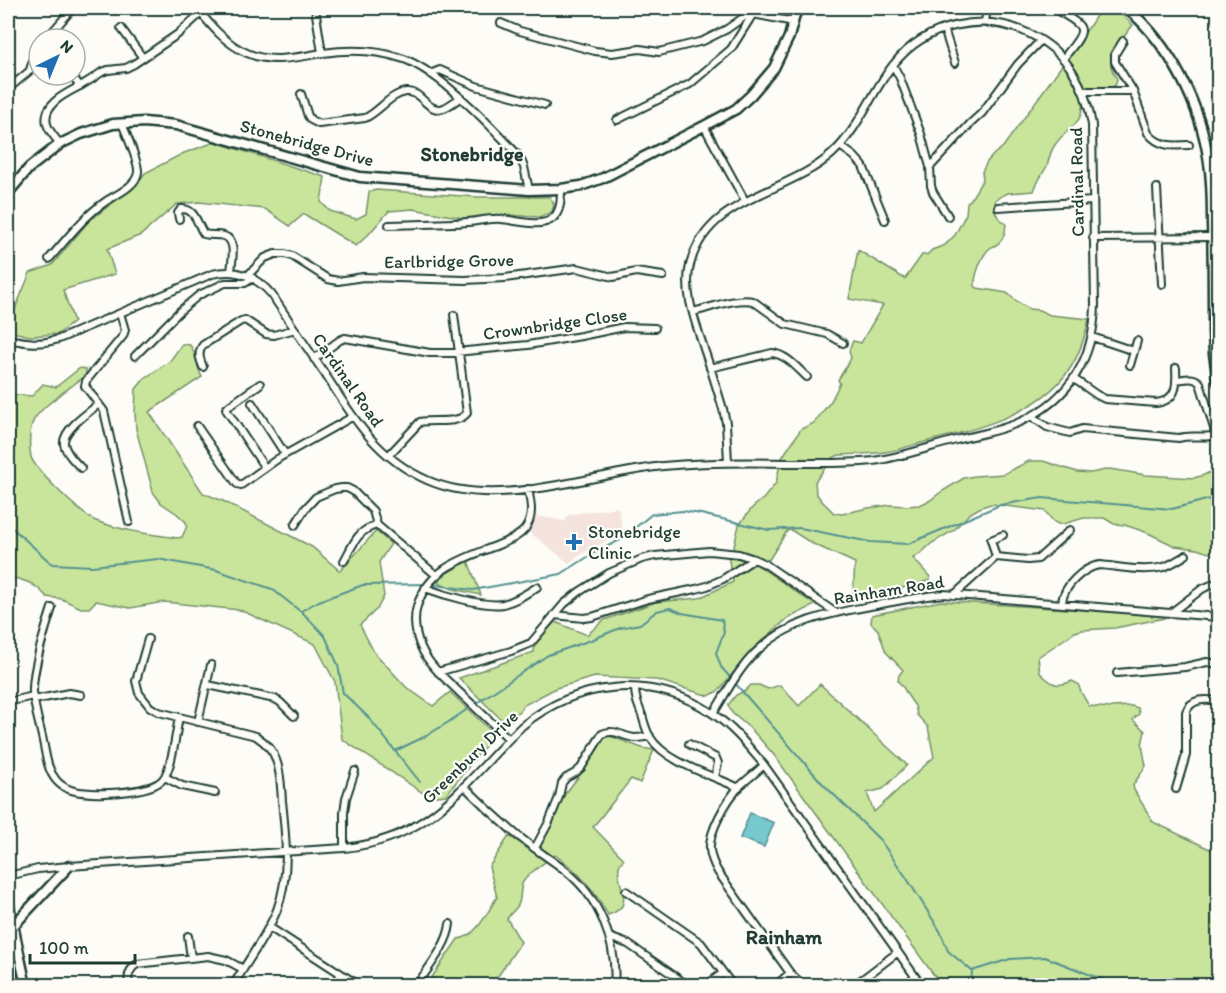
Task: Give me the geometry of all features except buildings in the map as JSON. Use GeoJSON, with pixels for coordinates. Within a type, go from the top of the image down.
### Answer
{"type":"FeatureCollection","features":[{"type":"Feature","properties":{"kind":"street"},"geometry":{"type":"LineString","coordinates":[[56,27],[73,8]]}},
{"type":"Feature","properties":{"kind":"street"},"geometry":{"type":"LineString","coordinates":[[315,8],[322,53]]}},
{"type":"Feature","properties":{"kind":"street","name":"Stonebridge Drive"},"geometry":{"type":"LineString","coordinates":[[8,194],[29,168],[60,144],[101,127],[144,122],[176,124],[360,177],[529,190],[580,186],[603,178],[736,109],[765,81],[774,68],[783,51],[797,8]]}},
{"type":"Feature","properties":{"kind":"street"},"geometry":{"type":"LineString","coordinates":[[985,22],[987,8]]}},
{"type":"Feature","properties":{"kind":"street"},"geometry":{"type":"LineString","coordinates":[[1053,8],[1076,22],[1082,29],[1082,34],[1063,59]]}},
{"type":"Feature","properties":{"kind":"street"},"geometry":{"type":"LineString","coordinates":[[1127,8],[1149,30],[1178,72],[1195,109],[1204,138],[1211,186],[1213,332],[1218,382]]}},
{"type":"Feature","properties":{"kind":"street"},"geometry":{"type":"LineString","coordinates":[[87,82],[102,72],[126,68],[134,64],[178,34],[199,10],[224,38],[247,53],[263,58],[284,60],[322,53],[358,50],[388,54],[407,60],[430,74],[460,98],[519,156],[529,190]]}},
{"type":"Feature","properties":{"kind":"street"},"geometry":{"type":"LineString","coordinates":[[501,23],[530,34],[612,54],[640,49],[660,52],[703,41],[753,14],[794,22]]}},
{"type":"Feature","properties":{"kind":"street"},"geometry":{"type":"LineString","coordinates":[[617,120],[690,84],[731,49],[753,14]]}},
{"type":"Feature","properties":{"kind":"street","name":"Cardinal Road"},"geometry":{"type":"LineString","coordinates":[[251,276],[266,287],[272,295],[352,417],[377,446],[407,470],[454,489],[498,492],[648,468],[728,462],[874,461],[992,431],[1020,422],[1052,402],[1074,379],[1086,357],[1092,338],[1095,305],[1090,112],[1078,80],[1063,59],[1041,40],[1027,32],[985,22],[964,23],[926,36],[913,45],[893,65],[850,133],[831,155],[812,168],[745,201],[708,231],[694,255],[688,279],[689,297],[726,423],[728,462]]}},
{"type":"Feature","properties":{"kind":"street"},"geometry":{"type":"LineString","coordinates":[[121,28],[143,58]]}},
{"type":"Feature","properties":{"kind":"street"},"geometry":{"type":"LineString","coordinates":[[944,29],[955,63]]}},
{"type":"Feature","properties":{"kind":"street"},"geometry":{"type":"LineString","coordinates":[[930,166],[982,113],[1018,64],[1041,40]]}},
{"type":"Feature","properties":{"kind":"street"},"geometry":{"type":"LineString","coordinates":[[1123,40],[1114,57],[1133,92],[1148,134],[1152,139],[1163,144],[1188,145]]}},
{"type":"Feature","properties":{"kind":"street"},"geometry":{"type":"LineString","coordinates":[[893,65],[916,121],[930,166],[933,192],[948,216]]}},
{"type":"Feature","properties":{"kind":"street"},"geometry":{"type":"LineString","coordinates":[[430,74],[440,70],[477,86],[545,105]]}},
{"type":"Feature","properties":{"kind":"street"},"geometry":{"type":"LineString","coordinates":[[8,89],[27,73]]}},
{"type":"Feature","properties":{"kind":"street"},"geometry":{"type":"LineString","coordinates":[[60,144],[48,127],[47,115],[56,100],[78,87]]}},
{"type":"Feature","properties":{"kind":"street"},"geometry":{"type":"LineString","coordinates":[[1084,91],[1133,92]]}},
{"type":"Feature","properties":{"kind":"street"},"geometry":{"type":"LineString","coordinates":[[301,94],[308,116],[319,124],[365,118],[405,92],[417,95],[430,107],[436,109],[446,107],[460,98]]}},
{"type":"Feature","properties":{"kind":"street"},"geometry":{"type":"LineString","coordinates":[[49,259],[85,219],[137,178],[138,168],[122,123]]}},
{"type":"Feature","properties":{"kind":"street"},"geometry":{"type":"LineString","coordinates":[[704,126],[745,201]]}},
{"type":"Feature","properties":{"kind":"street"},"geometry":{"type":"LineString","coordinates":[[840,146],[863,166],[885,219]]}},
{"type":"Feature","properties":{"kind":"street"},"geometry":{"type":"LineString","coordinates":[[8,175],[16,182]]}},
{"type":"Feature","properties":{"kind":"street"},"geometry":{"type":"LineString","coordinates":[[1157,188],[1162,284]]}},
{"type":"Feature","properties":{"kind":"street"},"geometry":{"type":"LineString","coordinates":[[389,225],[471,222],[494,218],[546,222],[555,217],[561,202],[561,189]]}},
{"type":"Feature","properties":{"kind":"street"},"geometry":{"type":"LineString","coordinates":[[999,207],[1093,201]]}},
{"type":"Feature","properties":{"kind":"street"},"geometry":{"type":"LineString","coordinates":[[179,219],[178,213],[181,209],[187,208],[192,211],[204,234],[224,236],[232,246],[231,271]]}},
{"type":"Feature","properties":{"kind":"street"},"geometry":{"type":"LineString","coordinates":[[1093,238],[1213,237]]}},
{"type":"Feature","properties":{"kind":"street","name":"Earlbridge Grove"},"geometry":{"type":"LineString","coordinates":[[251,276],[266,258],[274,254],[285,254],[301,260],[328,279],[338,281],[363,277],[465,280],[505,278],[577,268],[614,277],[636,272],[663,276]]}},
{"type":"Feature","properties":{"kind":"street"},"geometry":{"type":"LineString","coordinates":[[8,339],[44,343],[59,339],[212,274],[231,271],[251,276],[245,283],[225,283],[199,295],[135,356]]}},
{"type":"Feature","properties":{"kind":"street"},"geometry":{"type":"LineString","coordinates":[[693,312],[735,301],[753,301],[785,324],[827,334],[843,343]]}},
{"type":"Feature","properties":{"kind":"street"},"geometry":{"type":"LineString","coordinates":[[120,313],[125,330],[123,336],[86,381],[85,386],[104,411],[129,522]]}},
{"type":"Feature","properties":{"kind":"street","name":"Crownbridge Close"},"geometry":{"type":"LineString","coordinates":[[388,456],[420,422],[458,420],[467,413],[454,315]]}},
{"type":"Feature","properties":{"kind":"street"},"geometry":{"type":"LineString","coordinates":[[203,367],[199,356],[202,345],[241,321],[245,320],[266,334],[295,330]]}},
{"type":"Feature","properties":{"kind":"street","name":"Crownbridge Close"},"geometry":{"type":"LineString","coordinates":[[314,358],[345,338],[430,353],[528,345],[624,327],[655,328]]}},
{"type":"Feature","properties":{"kind":"street"},"geometry":{"type":"LineString","coordinates":[[1092,338],[1134,351]]}},
{"type":"Feature","properties":{"kind":"street"},"geometry":{"type":"LineString","coordinates":[[1130,365],[1137,341]]}},
{"type":"Feature","properties":{"kind":"street"},"geometry":{"type":"LineString","coordinates":[[710,368],[772,353],[785,356],[807,377]]}},
{"type":"Feature","properties":{"kind":"street"},"geometry":{"type":"LineString","coordinates":[[1074,379],[1105,399],[1156,403],[1169,399],[1176,390],[1176,368]]}},
{"type":"Feature","properties":{"kind":"street"},"geometry":{"type":"LineString","coordinates":[[1031,416],[1047,427],[1070,433],[1082,429],[1179,438],[1216,435],[1200,383],[1193,378],[1177,380]]}},
{"type":"Feature","properties":{"kind":"street"},"geometry":{"type":"LineString","coordinates":[[260,384],[229,406],[227,411],[265,468]]}},
{"type":"Feature","properties":{"kind":"street"},"geometry":{"type":"LineString","coordinates":[[252,403],[285,454]]}},
{"type":"Feature","properties":{"kind":"street"},"geometry":{"type":"LineString","coordinates":[[81,468],[67,451],[64,439],[70,429],[99,404]]}},
{"type":"Feature","properties":{"kind":"street"},"geometry":{"type":"LineString","coordinates":[[197,426],[237,484],[241,486],[285,454],[352,417]]}},
{"type":"Feature","properties":{"kind":"street"},"geometry":{"type":"LineString","coordinates":[[295,525],[316,497],[347,488],[374,511],[377,525],[436,574]]}},
{"type":"Feature","properties":{"kind":"street"},"geometry":{"type":"LineString","coordinates":[[509,739],[438,672],[423,651],[415,628],[415,616],[425,588],[436,574],[465,558],[511,540],[524,530],[531,517],[528,489]]}},
{"type":"Feature","properties":{"kind":"street"},"geometry":{"type":"LineString","coordinates":[[344,561],[364,529],[377,525]]}},
{"type":"Feature","properties":{"kind":"street"},"geometry":{"type":"LineString","coordinates":[[954,595],[996,557],[1038,559],[1070,530]]}},
{"type":"Feature","properties":{"kind":"street"},"geometry":{"type":"LineString","coordinates":[[996,557],[991,540],[1003,535]]}},
{"type":"Feature","properties":{"kind":"street"},"geometry":{"type":"LineString","coordinates":[[438,672],[531,643],[564,604],[579,592],[609,573],[655,556],[709,551],[739,554],[765,564],[836,613]]}},
{"type":"Feature","properties":{"kind":"street"},"geometry":{"type":"LineString","coordinates":[[1062,603],[1062,597],[1069,586],[1093,566],[1158,568],[1186,555]]}},
{"type":"Feature","properties":{"kind":"street"},"geometry":{"type":"LineString","coordinates":[[554,615],[592,617],[648,599],[696,589],[723,579],[754,559]]}},
{"type":"Feature","properties":{"kind":"street"},"geometry":{"type":"LineString","coordinates":[[1172,613],[1202,589],[1218,582]]}},
{"type":"Feature","properties":{"kind":"street"},"geometry":{"type":"LineString","coordinates":[[425,588],[452,597],[500,604],[518,599],[537,587]]}},
{"type":"Feature","properties":{"kind":"street","name":"Rainham Road"},"geometry":{"type":"LineString","coordinates":[[713,714],[745,664],[764,645],[788,629],[811,619],[836,613],[933,595],[954,595],[1218,617]]}},
{"type":"Feature","properties":{"kind":"street"},"geometry":{"type":"LineString","coordinates":[[52,608],[35,670],[34,698],[48,765],[57,781],[71,790],[83,792],[121,792],[153,787],[165,777],[180,717]]}},
{"type":"Feature","properties":{"kind":"street"},"geometry":{"type":"LineString","coordinates":[[148,639],[136,681],[139,693],[150,707],[159,712],[256,736],[266,742],[278,768],[287,851],[283,886],[269,927],[233,986]]}},
{"type":"Feature","properties":{"kind":"street"},"geometry":{"type":"LineString","coordinates":[[1117,673],[1185,667],[1207,662],[1218,664]]}},
{"type":"Feature","properties":{"kind":"street"},"geometry":{"type":"LineString","coordinates":[[198,722],[211,665]]}},
{"type":"Feature","properties":{"kind":"street"},"geometry":{"type":"LineString","coordinates":[[208,685],[275,699],[294,716]]}},
{"type":"Feature","properties":{"kind":"street"},"geometry":{"type":"LineString","coordinates":[[635,688],[635,697],[650,736],[663,750],[692,768],[739,788]]}},
{"type":"Feature","properties":{"kind":"street","name":"Greenbury Drive"},"geometry":{"type":"LineString","coordinates":[[8,876],[38,869],[69,866],[344,848],[377,843],[416,826],[433,815],[534,716],[561,700],[602,689],[635,688],[663,692],[693,702],[713,714],[738,734],[764,765],[922,986]]}},
{"type":"Feature","properties":{"kind":"street"},"geometry":{"type":"LineString","coordinates":[[8,702],[69,693],[81,695]]}},
{"type":"Feature","properties":{"kind":"street"},"geometry":{"type":"LineString","coordinates":[[1176,789],[1186,755],[1188,707],[1191,703],[1201,700],[1218,701]]}},
{"type":"Feature","properties":{"kind":"street"},"geometry":{"type":"LineString","coordinates":[[534,848],[549,822],[562,783],[586,762],[602,735],[606,732],[614,732],[636,738],[650,736]]}},
{"type":"Feature","properties":{"kind":"street"},"geometry":{"type":"LineString","coordinates":[[689,744],[716,758],[718,763],[715,777]]}},
{"type":"Feature","properties":{"kind":"street"},"geometry":{"type":"LineString","coordinates":[[764,765],[739,788],[729,802],[712,834],[711,857],[718,872],[790,973],[804,986]]}},
{"type":"Feature","properties":{"kind":"street"},"geometry":{"type":"LineString","coordinates":[[344,848],[344,812],[355,771]]}},
{"type":"Feature","properties":{"kind":"street"},"geometry":{"type":"LineString","coordinates":[[165,777],[182,786],[214,793]]}},
{"type":"Feature","properties":{"kind":"street"},"geometry":{"type":"LineString","coordinates":[[464,786],[511,831],[568,872],[580,884],[597,908],[609,937],[614,964],[614,986]]}},
{"type":"Feature","properties":{"kind":"street"},"geometry":{"type":"LineString","coordinates":[[13,927],[69,866]]}},
{"type":"Feature","properties":{"kind":"street"},"geometry":{"type":"LineString","coordinates":[[626,891],[701,943],[733,986]]}},
{"type":"Feature","properties":{"kind":"street"},"geometry":{"type":"LineString","coordinates":[[8,901],[26,986]]}},
{"type":"Feature","properties":{"kind":"street"},"geometry":{"type":"LineString","coordinates":[[416,986],[445,942],[450,924]]}},
{"type":"Feature","properties":{"kind":"street"},"geometry":{"type":"LineString","coordinates":[[269,927],[360,986]]}},
{"type":"Feature","properties":{"kind":"street"},"geometry":{"type":"LineString","coordinates":[[188,936],[191,958]]}},
{"type":"Feature","properties":{"kind":"street"},"geometry":{"type":"LineString","coordinates":[[609,937],[628,944],[689,986]]}},
{"type":"Feature","properties":{"kind":"street"},"geometry":{"type":"LineString","coordinates":[[851,986],[897,952]]}},
{"type":"Feature","properties":{"kind":"street"},"geometry":{"type":"LineString","coordinates":[[129,986],[130,972],[137,964],[208,956],[226,960],[243,969]]}},
{"type":"Feature","properties":{"kind":"street"},"geometry":{"type":"LineString","coordinates":[[705,986],[723,973]]}},
{"type":"Feature","properties":{"kind":"street"},"geometry":{"type":"LineString","coordinates":[[774,986],[790,973]]}},
{"type":"Feature","properties":{"kind":"street"},"geometry":{"type":"LineString","coordinates":[[333,986],[342,974]]}},
{"type":"Feature","properties":{"kind":"shaded area","name":"Stonebridge Clinic"},"geometry":{"type":"Polygon","coordinates":[[[618,507],[623,533],[586,551],[569,563],[529,532],[537,516],[565,521],[568,515],[618,507]]]}},
{"type":"Feature","properties":{"kind":"green space"},"geometry":{"type":"Polygon","coordinates":[[[1101,8],[1115,8],[1133,25],[1112,56],[1111,66],[1117,79],[1116,84],[1111,88],[1088,88],[1082,96],[1081,115],[1078,121],[1053,148],[1034,191],[1008,193],[996,199],[994,209],[998,217],[1006,224],[1005,233],[1001,241],[985,253],[975,282],[977,288],[1007,293],[1029,309],[1050,315],[1089,319],[1082,345],[1073,364],[1057,385],[1042,398],[987,425],[896,450],[839,455],[832,458],[815,482],[816,493],[834,513],[842,514],[891,505],[919,505],[964,478],[1004,474],[1029,461],[1043,461],[1077,472],[1091,473],[1110,469],[1146,475],[1194,478],[1218,468],[1218,546],[1209,553],[1175,546],[1148,533],[1125,525],[1114,524],[1104,518],[1084,518],[1058,524],[1045,511],[991,504],[969,514],[954,530],[913,558],[930,577],[930,580],[892,590],[853,594],[855,563],[811,543],[791,530],[787,531],[767,563],[733,550],[739,525],[776,483],[781,459],[801,429],[814,423],[831,401],[840,383],[838,380],[851,358],[849,351],[853,341],[861,343],[883,305],[849,299],[858,250],[905,279],[922,255],[927,255],[932,250],[945,245],[955,235],[966,214],[967,203],[983,179],[982,172],[987,162],[1003,147],[1069,58],[1101,8]]]}},
{"type":"Feature","properties":{"kind":"green space"},"geometry":{"type":"Polygon","coordinates":[[[215,142],[325,177],[321,202],[330,211],[356,219],[366,214],[369,192],[376,190],[477,197],[550,197],[554,204],[552,212],[539,217],[507,215],[463,218],[413,209],[389,211],[356,246],[304,214],[290,226],[265,209],[199,202],[177,204],[141,235],[107,249],[115,274],[63,290],[74,322],[58,334],[30,336],[8,331],[30,273],[52,265],[89,221],[134,187],[145,173],[184,153],[215,142]]]}},
{"type":"Feature","properties":{"kind":"green space"},"geometry":{"type":"Polygon","coordinates":[[[182,344],[190,345],[202,377],[149,412],[203,493],[312,547],[340,571],[376,531],[391,544],[379,562],[384,596],[377,609],[360,625],[374,652],[406,687],[433,706],[450,692],[490,730],[489,741],[446,795],[429,797],[342,739],[335,682],[315,644],[240,610],[164,602],[130,608],[96,601],[89,608],[81,608],[62,599],[47,597],[30,583],[8,577],[8,394],[32,396],[43,384],[56,387],[80,368],[86,369],[86,375],[41,411],[32,424],[30,449],[34,463],[60,492],[96,521],[137,532],[182,537],[187,526],[186,522],[161,503],[153,492],[136,429],[135,412],[136,389],[145,378],[170,361],[182,344]]]}},
{"type":"Feature","properties":{"kind":"green space"},"geometry":{"type":"Polygon","coordinates":[[[728,556],[753,562],[815,605],[787,619],[753,649],[718,691],[709,696],[657,680],[595,677],[556,688],[524,705],[507,725],[459,678],[534,652],[535,642],[555,622],[587,635],[604,620],[656,602],[699,598],[733,582],[728,556]]]}},
{"type":"Feature","properties":{"kind":"green space"},"geometry":{"type":"Polygon","coordinates":[[[468,561],[481,595],[438,583],[443,575],[468,561]]]}},
{"type":"Feature","properties":{"kind":"green space"},"geometry":{"type":"Polygon","coordinates":[[[941,601],[1165,615],[1164,618],[1115,628],[1075,632],[1038,657],[1040,673],[1055,684],[1072,681],[1078,684],[1089,706],[1138,708],[1139,714],[1133,720],[1145,731],[1142,745],[1146,766],[1133,785],[1134,790],[1153,822],[1218,853],[1218,985],[941,985],[774,755],[752,730],[732,713],[728,705],[736,695],[751,685],[759,685],[768,689],[780,685],[799,706],[820,684],[907,765],[883,789],[867,793],[874,812],[934,757],[928,727],[917,715],[915,706],[898,681],[903,670],[886,652],[878,630],[871,623],[872,615],[941,601]]]}},
{"type":"Feature","properties":{"kind":"green space"},"geometry":{"type":"Polygon","coordinates":[[[607,735],[654,750],[640,783],[631,779],[593,827],[624,859],[620,865],[619,874],[624,900],[622,906],[608,915],[586,882],[555,855],[532,872],[522,884],[519,903],[507,919],[521,942],[492,985],[426,986],[458,939],[476,929],[497,897],[489,867],[509,836],[534,851],[565,794],[607,735]]]}},
{"type":"Feature","properties":{"kind":"green space"},"geometry":{"type":"Polygon","coordinates":[[[8,953],[21,985],[8,985],[8,953]]]}},
{"type":"Feature","properties":{"kind":"water"},"geometry":{"type":"Polygon","coordinates":[[[750,813],[774,823],[764,847],[740,838],[750,813]]]}},
{"type":"Feature","properties":{"kind":"waterway"},"geometry":{"type":"LineString","coordinates":[[301,611],[319,601],[363,585],[428,584],[473,590],[561,574],[620,540],[652,514],[683,511],[769,530],[800,528],[870,542],[908,544],[1000,505],[1042,498],[1172,509],[1218,497]]}},
{"type":"Feature","properties":{"kind":"waterway"},"geometry":{"type":"LineString","coordinates":[[8,524],[52,564],[92,566],[158,559],[216,570],[272,589],[305,615],[325,636],[338,665],[343,693],[369,718],[420,782]]}},
{"type":"Feature","properties":{"kind":"waterway"},"geometry":{"type":"LineString","coordinates":[[395,751],[447,723],[548,655],[620,628],[640,624],[657,611],[670,608],[682,613],[722,620],[724,632],[716,653],[721,667],[822,783],[880,840],[940,931],[948,951],[972,971],[1010,959],[1045,957],[1119,986]]}},
{"type":"Feature","properties":{"kind":"waterway"},"geometry":{"type":"LineString","coordinates":[[971,986],[972,971]]}},
{"type":"Feature","properties":{"kind":"place","name":"Stonebridge Clinic"},"geometry":{"type":"Point","coordinates":[574,542]}},
{"type":"Feature","properties":{"kind":"district","name":"Stonebridge"},"geometry":{"type":"Point","coordinates":[472,154]}},
{"type":"Feature","properties":{"kind":"district","name":"Rainham"},"geometry":{"type":"Point","coordinates":[784,937]}}]}
